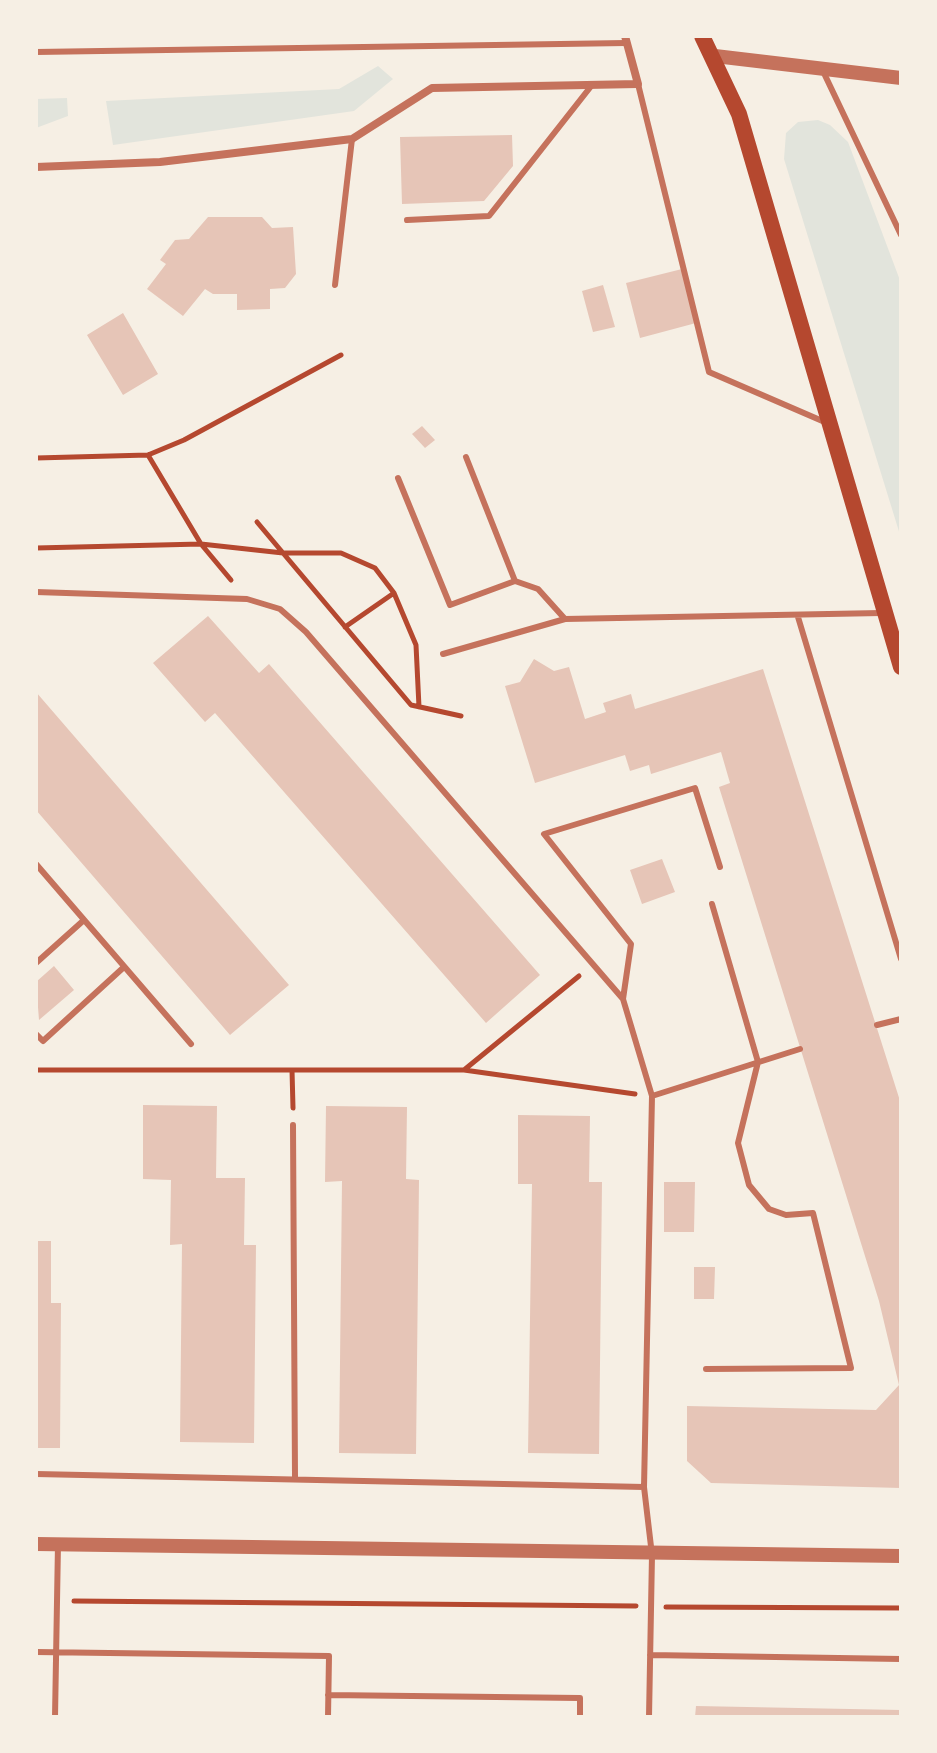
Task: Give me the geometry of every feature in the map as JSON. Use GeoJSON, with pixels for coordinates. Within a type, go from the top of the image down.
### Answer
{"type":"FeatureCollection","features":[{"type":"Feature","properties":{"kind":"main road"},"geometry":{"type":"LineString","coordinates":[[702,36],[715,56],[739,114],[901,667]]}},
{"type":"Feature","properties":{"kind":"street"},"geometry":{"type":"LineString","coordinates":[[36,167],[160,162],[352,139],[432,88],[638,84],[626,40]]}},
{"type":"Feature","properties":{"kind":"street"},"geometry":{"type":"LineString","coordinates":[[715,56],[901,78]]}},
{"type":"Feature","properties":{"kind":"street"},"geometry":{"type":"LineString","coordinates":[[36,1544],[652,1555],[901,1556]]}},
{"type":"Feature","properties":{"kind":"lane"},"geometry":{"type":"LineString","coordinates":[[36,52],[626,40]]}},
{"type":"Feature","properties":{"kind":"lane"},"geometry":{"type":"LineString","coordinates":[[822,68],[901,235]]}},
{"type":"Feature","properties":{"kind":"lane"},"geometry":{"type":"LineString","coordinates":[[638,84],[709,372],[830,425]]}},
{"type":"Feature","properties":{"kind":"lane"},"geometry":{"type":"LineString","coordinates":[[407,220],[489,216],[592,85]]}},
{"type":"Feature","properties":{"kind":"lane"},"geometry":{"type":"LineString","coordinates":[[335,285],[352,139]]}},
{"type":"Feature","properties":{"kind":"lane"},"geometry":{"type":"LineString","coordinates":[[466,457],[515,581]]}},
{"type":"Feature","properties":{"kind":"lane"},"geometry":{"type":"LineString","coordinates":[[398,478],[450,605],[515,581],[538,589],[565,619]]}},
{"type":"Feature","properties":{"kind":"lane"},"geometry":{"type":"LineString","coordinates":[[36,592],[247,599],[280,609],[306,632],[623,999],[652,1096],[644,1487],[652,1555],[649,1717]]}},
{"type":"Feature","properties":{"kind":"lane"},"geometry":{"type":"LineString","coordinates":[[443,654],[565,619],[885,613]]}},
{"type":"Feature","properties":{"kind":"lane"},"geometry":{"type":"LineString","coordinates":[[798,617],[901,959]]}},
{"type":"Feature","properties":{"kind":"lane"},"geometry":{"type":"LineString","coordinates":[[623,999],[631,944],[544,834],[695,788],[720,867]]}},
{"type":"Feature","properties":{"kind":"lane"},"geometry":{"type":"LineString","coordinates":[[36,864],[191,1044]]}},
{"type":"Feature","properties":{"kind":"lane"},"geometry":{"type":"LineString","coordinates":[[706,1369],[851,1368],[813,1213],[786,1215],[769,1209],[749,1185],[738,1143],[758,1062],[712,904]]}},
{"type":"Feature","properties":{"kind":"lane"},"geometry":{"type":"LineString","coordinates":[[36,963],[84,920]]}},
{"type":"Feature","properties":{"kind":"lane"},"geometry":{"type":"LineString","coordinates":[[36,1034],[43,1041],[124,967]]}},
{"type":"Feature","properties":{"kind":"lane"},"geometry":{"type":"LineString","coordinates":[[877,1025],[901,1019]]}},
{"type":"Feature","properties":{"kind":"lane"},"geometry":{"type":"LineString","coordinates":[[652,1096],[800,1049]]}},
{"type":"Feature","properties":{"kind":"lane"},"geometry":{"type":"LineString","coordinates":[[293,1125],[295,1477]]}},
{"type":"Feature","properties":{"kind":"lane"},"geometry":{"type":"LineString","coordinates":[[36,1474],[295,1477],[644,1487]]}},
{"type":"Feature","properties":{"kind":"lane"},"geometry":{"type":"LineString","coordinates":[[55,1717],[58,1544]]}},
{"type":"Feature","properties":{"kind":"lane"},"geometry":{"type":"LineString","coordinates":[[36,1652],[329,1656],[328,1717]]}},
{"type":"Feature","properties":{"kind":"lane"},"geometry":{"type":"LineString","coordinates":[[650,1655],[901,1659]]}},
{"type":"Feature","properties":{"kind":"lane"},"geometry":{"type":"LineString","coordinates":[[328,1695],[580,1698],[580,1717]]}},
{"type":"Feature","properties":{"kind":"path"},"geometry":{"type":"LineString","coordinates":[[36,458],[148,455],[184,440],[341,355]]}},
{"type":"Feature","properties":{"kind":"path"},"geometry":{"type":"LineString","coordinates":[[148,455],[201,544],[247,599]]}},
{"type":"Feature","properties":{"kind":"path"},"geometry":{"type":"LineString","coordinates":[[257,522],[283,553],[341,553],[375,568],[394,593],[416,645],[419,707]]}},
{"type":"Feature","properties":{"kind":"path"},"geometry":{"type":"LineString","coordinates":[[345,627],[394,593]]}},
{"type":"Feature","properties":{"kind":"path"},"geometry":{"type":"LineString","coordinates":[[464,1070],[593,964]]}},
{"type":"Feature","properties":{"kind":"path"},"geometry":{"type":"LineString","coordinates":[[36,1070],[464,1070],[652,1096]]}},
{"type":"Feature","properties":{"kind":"path"},"geometry":{"type":"LineString","coordinates":[[292,1070],[293,1125]]}},
{"type":"Feature","properties":{"kind":"path"},"geometry":{"type":"LineString","coordinates":[[57,1601],[901,1608]]}},
{"type":"Feature","properties":{"kind":"shaded area"},"geometry":{"type":"Polygon","coordinates":[[[378,66],[393,79],[354,111],[113,145],[106,101],[339,89],[378,66]]]}},
{"type":"Feature","properties":{"kind":"shaded area"},"geometry":{"type":"Polygon","coordinates":[[[67,98],[68,116],[36,128],[36,99],[67,98]]]}},
{"type":"Feature","properties":{"kind":"shaded area"},"geometry":{"type":"Polygon","coordinates":[[[818,120],[830,125],[848,142],[901,283],[901,538],[784,159],[786,133],[798,122],[818,120]]]}},
{"type":"Feature","properties":{"kind":"building"},"geometry":{"type":"Polygon","coordinates":[[[512,135],[513,166],[484,201],[402,204],[400,137],[512,135]]]}},
{"type":"Feature","properties":{"kind":"building"},"geometry":{"type":"Polygon","coordinates":[[[208,217],[262,217],[272,228],[293,227],[296,274],[285,288],[270,289],[270,309],[237,310],[237,294],[213,294],[205,289],[183,316],[147,289],[166,264],[160,260],[175,240],[189,239],[208,217]]]}},
{"type":"Feature","properties":{"kind":"building"},"geometry":{"type":"Polygon","coordinates":[[[682,269],[696,323],[640,338],[626,283],[682,269]]]}},
{"type":"Feature","properties":{"kind":"building"},"geometry":{"type":"Polygon","coordinates":[[[603,285],[615,327],[593,332],[582,291],[603,285]]]}},
{"type":"Feature","properties":{"kind":"building"},"geometry":{"type":"Polygon","coordinates":[[[123,313],[158,374],[123,395],[87,335],[123,313]]]}},
{"type":"Feature","properties":{"kind":"building"},"geometry":{"type":"Polygon","coordinates":[[[422,426],[435,440],[425,448],[412,434],[422,426]]]}},
{"type":"Feature","properties":{"kind":"building"},"geometry":{"type":"Polygon","coordinates":[[[208,616],[259,673],[269,664],[540,975],[486,1023],[215,713],[205,722],[153,663],[208,616]]]}},
{"type":"Feature","properties":{"kind":"building"},"geometry":{"type":"Polygon","coordinates":[[[534,659],[554,671],[569,667],[585,719],[606,712],[603,703],[631,694],[635,709],[763,669],[901,1104],[901,1488],[711,1483],[687,1461],[687,1406],[876,1410],[899,1385],[879,1301],[719,787],[730,783],[721,752],[651,774],[649,765],[630,771],[625,755],[535,783],[505,686],[520,682],[534,659]]]}},
{"type":"Feature","properties":{"kind":"building"},"geometry":{"type":"Polygon","coordinates":[[[36,692],[289,985],[230,1035],[36,810],[36,692]]]}},
{"type":"Feature","properties":{"kind":"building"},"geometry":{"type":"Polygon","coordinates":[[[662,859],[675,892],[642,904],[630,870],[662,859]]]}},
{"type":"Feature","properties":{"kind":"building"},"geometry":{"type":"Polygon","coordinates":[[[54,966],[74,990],[39,1020],[36,982],[54,966]]]}},
{"type":"Feature","properties":{"kind":"building"},"geometry":{"type":"Polygon","coordinates":[[[143,1105],[217,1106],[216,1178],[245,1178],[244,1245],[256,1245],[254,1443],[180,1442],[182,1244],[170,1245],[171,1180],[143,1179],[143,1105]]]}},
{"type":"Feature","properties":{"kind":"building"},"geometry":{"type":"Polygon","coordinates":[[[326,1106],[407,1107],[406,1179],[419,1180],[416,1454],[339,1453],[342,1181],[325,1182],[326,1106]]]}},
{"type":"Feature","properties":{"kind":"building"},"geometry":{"type":"Polygon","coordinates":[[[518,1115],[590,1116],[589,1182],[602,1182],[599,1454],[528,1453],[532,1184],[518,1184],[518,1115]]]}},
{"type":"Feature","properties":{"kind":"building"},"geometry":{"type":"Polygon","coordinates":[[[664,1182],[695,1182],[694,1232],[664,1232],[664,1182]]]}},
{"type":"Feature","properties":{"kind":"building"},"geometry":{"type":"Polygon","coordinates":[[[36,1241],[51,1241],[51,1303],[61,1303],[60,1448],[36,1448],[36,1241]]]}},
{"type":"Feature","properties":{"kind":"building"},"geometry":{"type":"Polygon","coordinates":[[[694,1267],[715,1267],[714,1299],[694,1299],[694,1267]]]}},
{"type":"Feature","properties":{"kind":"building"},"geometry":{"type":"Polygon","coordinates":[[[696,1706],[901,1710],[901,1717],[695,1717],[696,1706]]]}}]}
